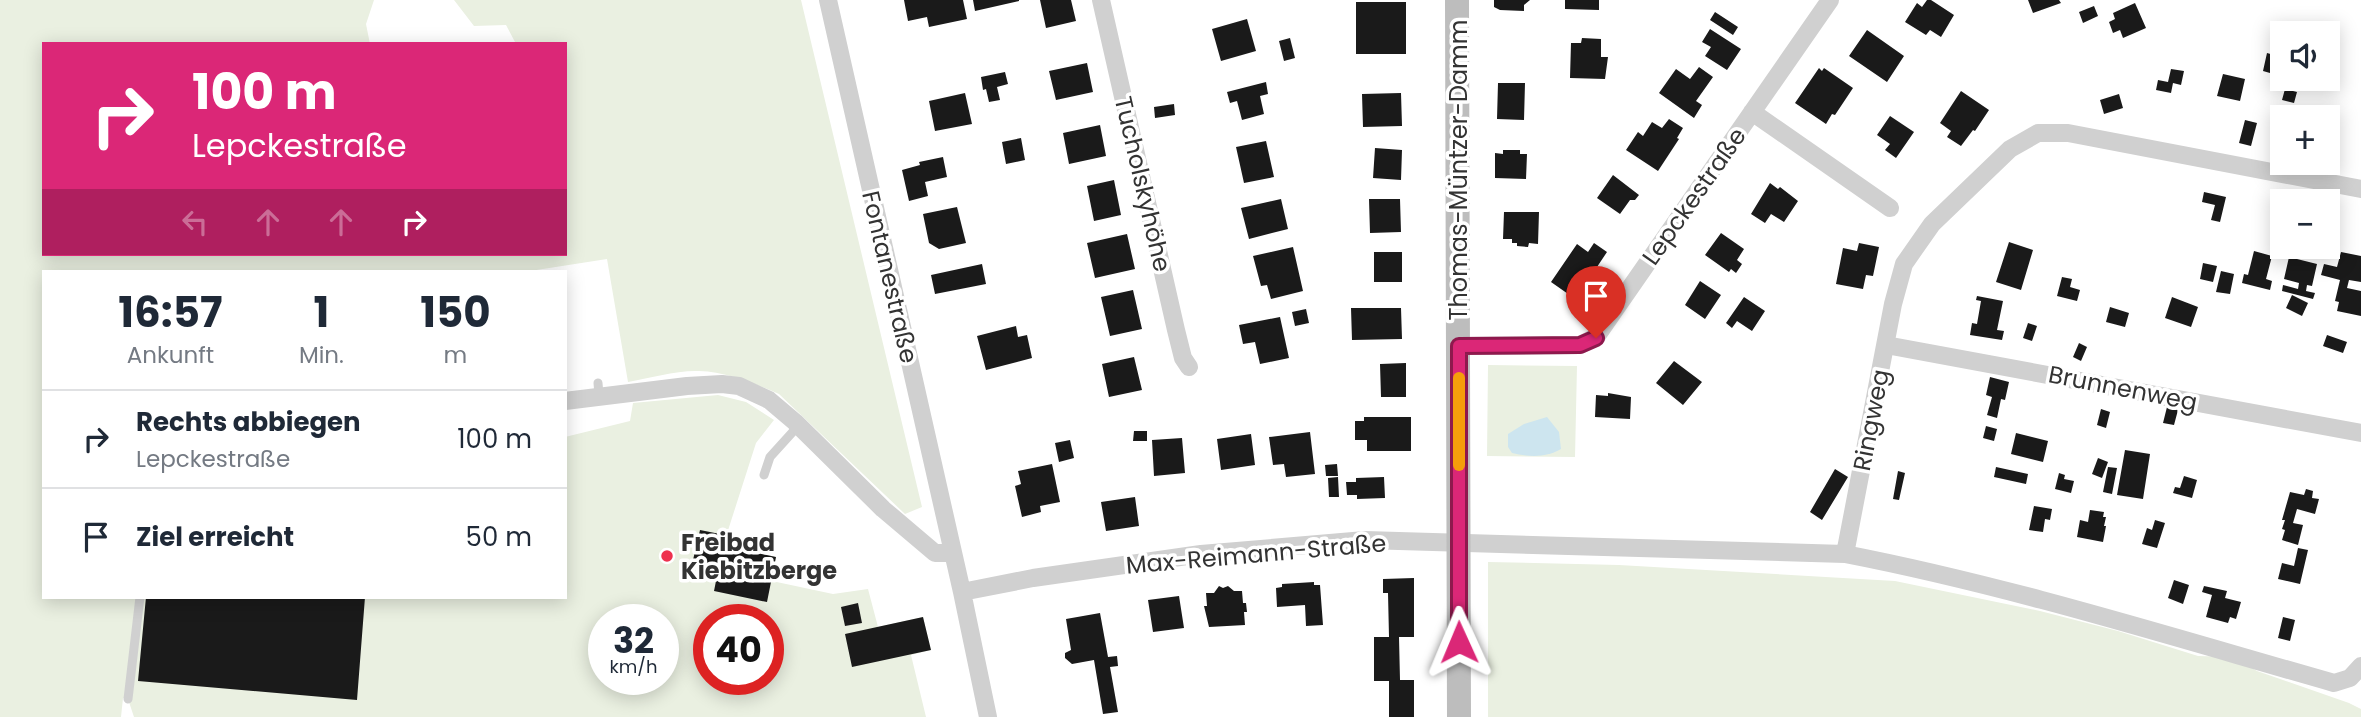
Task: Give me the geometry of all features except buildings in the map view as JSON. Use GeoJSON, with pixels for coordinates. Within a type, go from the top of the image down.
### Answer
{"type":"FeatureCollection","features":[{"type":"Feature","properties":{"kind":"street","name":"Fontanestraße"},"geometry":{"type":"LineString","coordinates":[[828,0],[988,717]]}},
{"type":"Feature","properties":{"kind":"street","name":"Tucholskyhöhe"},"geometry":{"type":"LineString","coordinates":[[1101,0],[1176,330],[1183,358],[1189,367]]}},
{"type":"Feature","properties":{"kind":"street","name":"Thomas-Müntzer-Damm"},"geometry":{"type":"LineString","coordinates":[[1457,0],[1459,717]]}},
{"type":"Feature","properties":{"kind":"street","name":"Lepckestraße"},"geometry":{"type":"LineString","coordinates":[[1459,346],[1580,345],[1596,338],[1830,0]]}},
{"type":"Feature","properties":{"kind":"street","name":"Lepckestraße"},"geometry":{"type":"LineString","coordinates":[[1752,112],[1890,208]]}},
{"type":"Feature","properties":{"kind":"street","name":"Ringweg"},"geometry":{"type":"LineString","coordinates":[[1844,554],[1893,304],[1904,264],[1931,224],[2010,149],[2038,133],[2068,133],[2361,189]]}},
{"type":"Feature","properties":{"kind":"street","name":"Brunnenweg"},"geometry":{"type":"LineString","coordinates":[[1886,345],[2361,433]]}},
{"type":"Feature","properties":{"kind":"street"},"geometry":{"type":"LineString","coordinates":[[567,400],[599,389],[722,384],[739,386],[769,400],[799,425],[884,509],[936,553],[952,553]]}},
{"type":"Feature","properties":{"kind":"street","name":"Max-Reimann-Straße"},"geometry":{"type":"LineString","coordinates":[[962,592],[1033,578],[1201,554],[1365,540],[1844,554]]}},
{"type":"Feature","properties":{"kind":"street"},"geometry":{"type":"LineString","coordinates":[[1844,554],[2027,595],[2333,683],[2350,678],[2361,666]]}},
{"type":"Feature","properties":{"kind":"lane"},"geometry":{"type":"LineString","coordinates":[[764,475],[770,457],[799,425]]}},
{"type":"Feature","properties":{"kind":"lane"},"geometry":{"type":"LineString","coordinates":[[128,699],[139,599]]}},
{"type":"Feature","properties":{"kind":"green space"},"geometry":{"type":"Polygon","coordinates":[[[0,0],[374,0],[366,24],[370,42],[42,42],[42,256],[567,256],[567,42],[515,42],[506,25],[474,26],[454,0],[801,0],[922,507],[905,514],[779,394],[720,373],[699,371],[628,382],[607,259],[536,270],[42,270],[42,599],[567,599],[567,437],[630,421],[633,403],[718,395],[746,402],[774,420],[756,443],[723,546],[776,557],[772,581],[833,594],[868,589],[878,627],[923,617],[931,650],[911,655],[926,717],[134,717],[128,699],[123,698],[121,717],[0,717],[0,0]]]}},
{"type":"Feature","properties":{"kind":"green space"},"geometry":{"type":"Polygon","coordinates":[[[1488,365],[1577,366],[1575,457],[1487,456],[1488,365]]]}},
{"type":"Feature","properties":{"kind":"green space"},"geometry":{"type":"Polygon","coordinates":[[[1488,562],[1619,565],[1895,581],[2040,611],[2118,631],[2198,656],[2232,657],[2257,671],[2349,703],[2361,709],[2361,717],[1488,717],[1488,562]]]}},
{"type":"Feature","properties":{"kind":"water"},"geometry":{"type":"Polygon","coordinates":[[[1547,417],[1559,432],[1561,449],[1537,456],[1512,453],[1508,447],[1508,434],[1524,424],[1547,417]]]}},
{"type":"Feature","properties":{"kind":"slow traffic"},"geometry":{"type":"LineString","coordinates":[[1459,378],[1459,465]]}},
{"type":"Feature","properties":{"kind":"place","name":"Freibad Kiebitzberge"},"geometry":{"type":"Point","coordinates":[667,556]}},
{"type":"Feature","properties":{"kind":"route"},"geometry":{"type":"LineString","coordinates":[[1459,642],[1459,346],[1580,345],[1596,338]]}}]}
